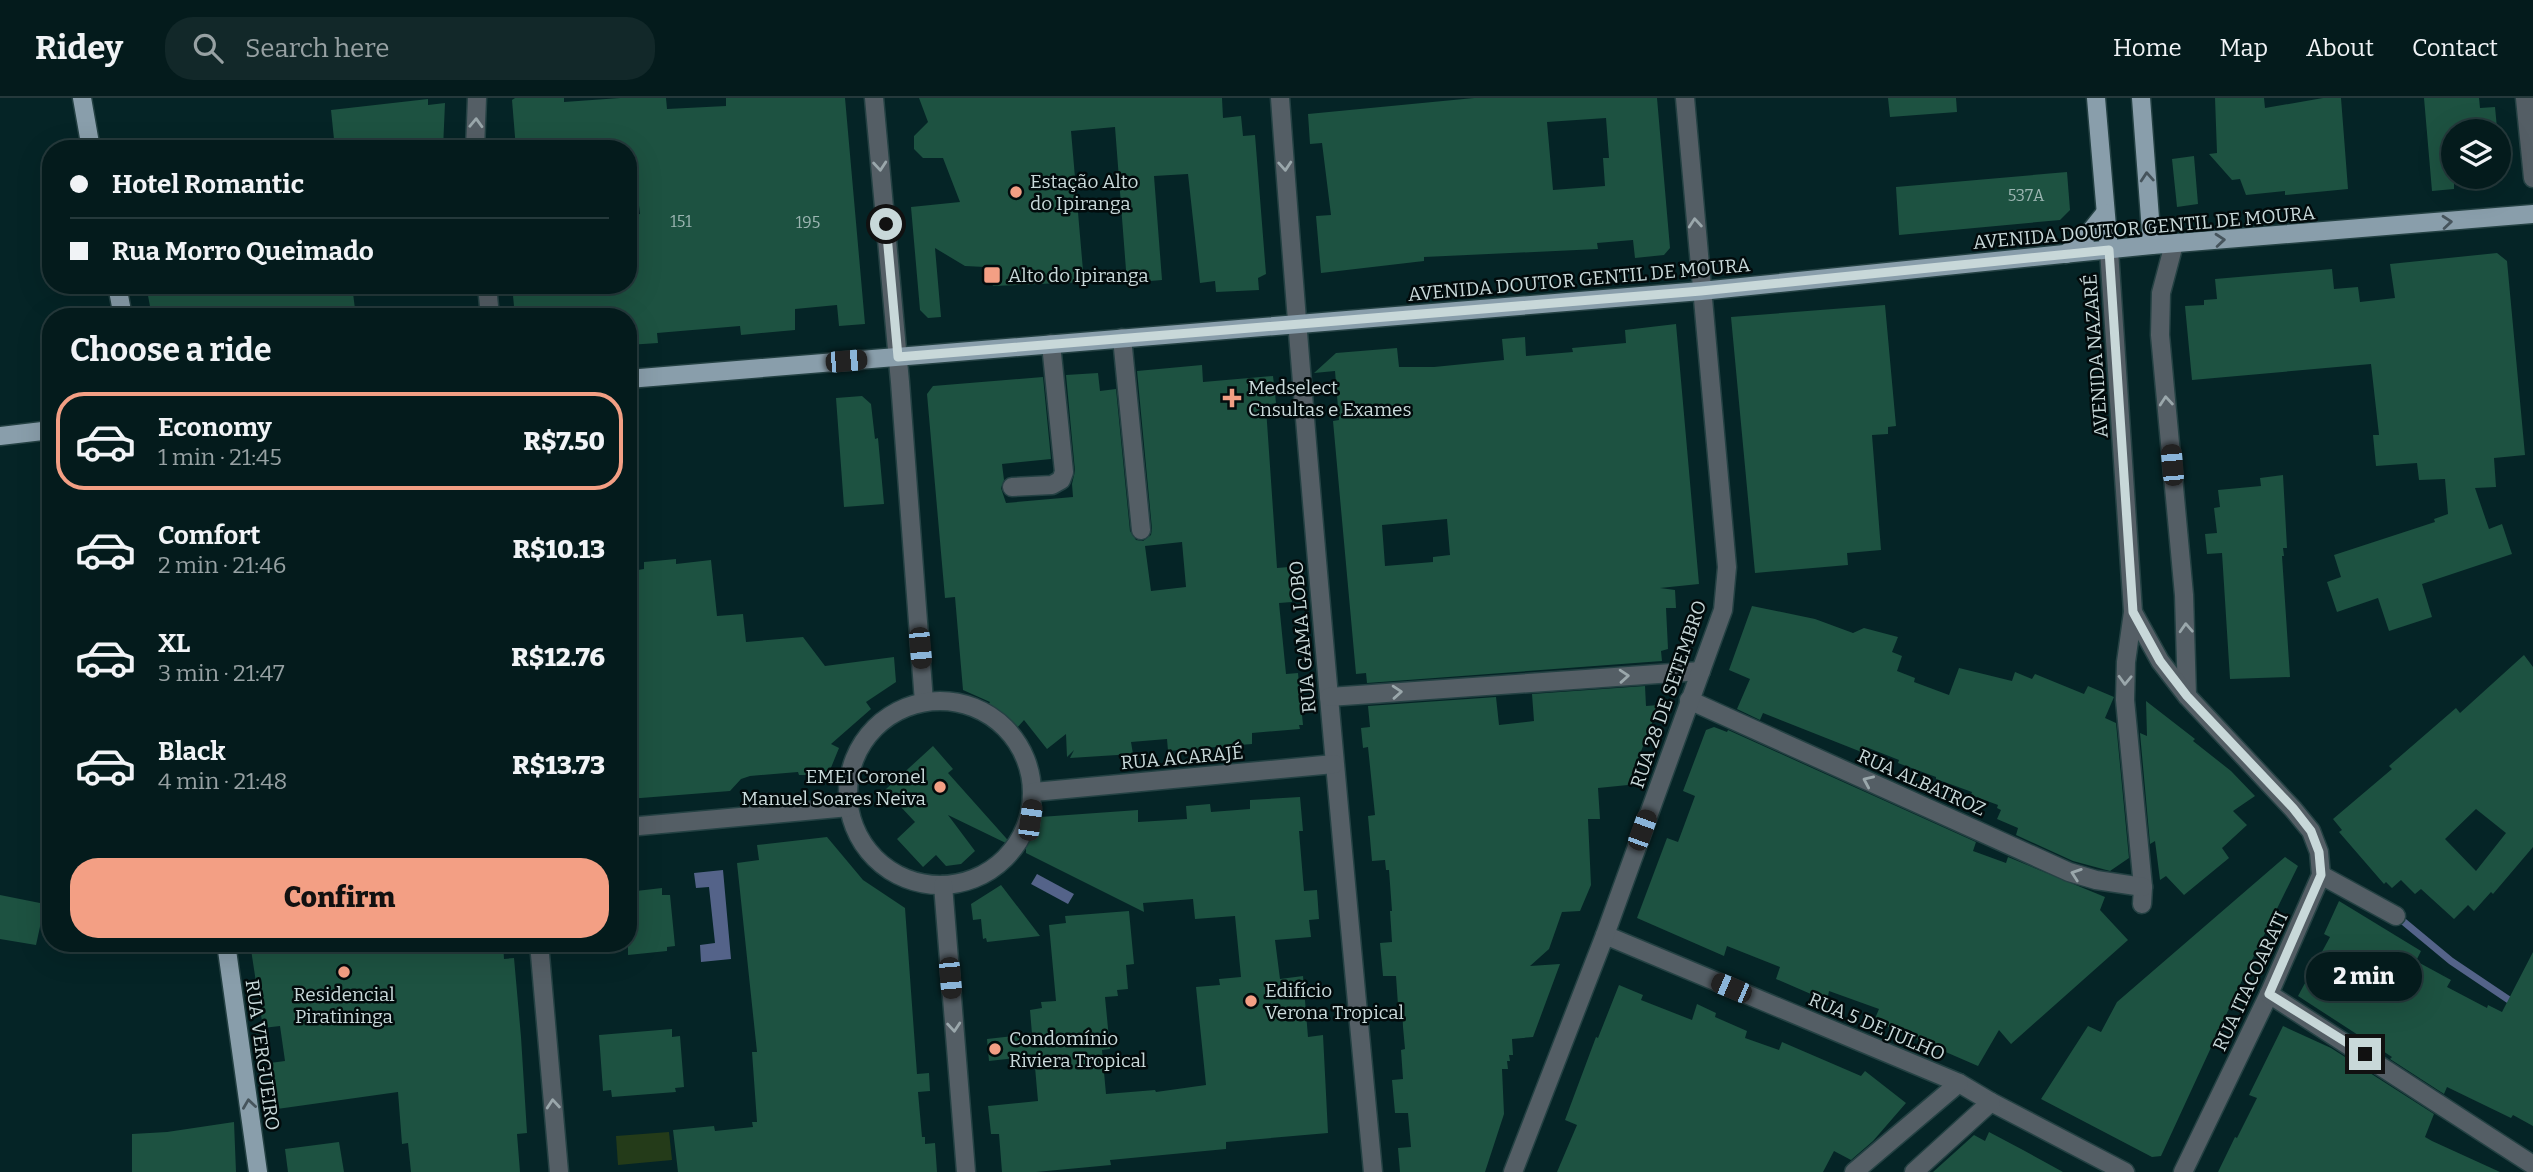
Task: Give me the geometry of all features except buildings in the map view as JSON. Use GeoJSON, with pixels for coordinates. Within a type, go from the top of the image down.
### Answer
{"type":"FeatureCollection","features":[{"type":"Feature","properties":{"kind":"main road"},"geometry":{"type":"LineString","coordinates":[[82,98],[89,140]]}},
{"type":"Feature","properties":{"kind":"main road","name":"AVENIDA NAZARÉ"},"geometry":{"type":"LineString","coordinates":[[2096,98],[2109,250]]}},
{"type":"Feature","properties":{"kind":"main road"},"geometry":{"type":"LineString","coordinates":[[2141,98],[2152,245]]}},
{"type":"Feature","properties":{"kind":"main road"},"geometry":{"type":"LineString","coordinates":[[2066,254],[2085,239],[2105,213]]}},
{"type":"Feature","properties":{"kind":"main road","name":"AVENIDA DOUTOR GENTIL DE MOURA"},"geometry":{"type":"LineString","coordinates":[[637,378],[1701,291],[2152,245],[2533,214]]}},
{"type":"Feature","properties":{"kind":"main road"},"geometry":{"type":"LineString","coordinates":[[0,436],[42,431]]}},
{"type":"Feature","properties":{"kind":"main road"},"geometry":{"type":"LineString","coordinates":[[0,445],[19,434]]}},
{"type":"Feature","properties":{"kind":"main road","name":"RUA VERGUEIRO"},"geometry":{"type":"LineString","coordinates":[[227,952],[258,1172]]}},
{"type":"Feature","properties":{"kind":"street"},"geometry":{"type":"LineString","coordinates":[[475,140],[477,98]]}},
{"type":"Feature","properties":{"kind":"street"},"geometry":{"type":"LineString","coordinates":[[874,98],[898,357],[924,702]]}},
{"type":"Feature","properties":{"kind":"street","name":"RUA GAMA LOBO"},"geometry":{"type":"LineString","coordinates":[[1280,98],[1296,324],[1334,764],[1373,1172]]}},
{"type":"Feature","properties":{"kind":"street","name":"RUA 28 DE SETEMBRO"},"geometry":{"type":"LineString","coordinates":[[1513,1172],[1605,934],[1723,610],[1727,567],[1685,98]]}},
{"type":"Feature","properties":{"kind":"street"},"geometry":{"type":"LineString","coordinates":[[2525,98],[2533,178]]}},
{"type":"Feature","properties":{"kind":"street"},"geometry":{"type":"LineString","coordinates":[[2174,244],[2161,293],[2160,335],[2184,595],[2187,696]]}},
{"type":"Feature","properties":{"kind":"street","name":"AVENIDA NAZARÉ"},"geometry":{"type":"LineString","coordinates":[[2109,250],[2133,612],[2126,662],[2125,700],[2142,896]]}},
{"type":"Feature","properties":{"kind":"street"},"geometry":{"type":"LineString","coordinates":[[1122,338],[1141,530]]}},
{"type":"Feature","properties":{"kind":"street"},"geometry":{"type":"LineString","coordinates":[[1012,487],[1052,485],[1061,480],[1064,472],[1051,344]]}},
{"type":"Feature","properties":{"kind":"street","name":"AVENIDA NAZARÉ"},"geometry":{"type":"LineString","coordinates":[[2133,612],[2160,661],[2187,696],[2293,808],[2316,840],[2321,875]]}},
{"type":"Feature","properties":{"kind":"street"},"geometry":{"type":"LineString","coordinates":[[1329,697],[1701,671]]}},
{"type":"Feature","properties":{"kind":"street","name":"RUA ALBATROZ"},"geometry":{"type":"LineString","coordinates":[[1689,700],[2069,872],[2142,896]]}},
{"type":"Feature","properties":{"kind":"street"},"geometry":{"type":"LineString","coordinates":[[924,702],[956,702],[987,713],[1011,733],[1028,760],[1034,792],[1030,820],[1017,846],[997,867],[971,880],[943,886],[916,882],[892,872],[871,855],[856,832],[849,807],[849,778],[858,751],[874,728],[897,711],[924,702]]}},
{"type":"Feature","properties":{"kind":"street","name":"RUA ACARAJÉ"},"geometry":{"type":"LineString","coordinates":[[1034,792],[1334,764]]}},
{"type":"Feature","properties":{"kind":"street"},"geometry":{"type":"LineString","coordinates":[[637,826],[849,807]]}},
{"type":"Feature","properties":{"kind":"street"},"geometry":{"type":"LineString","coordinates":[[2321,875],[2396,916]]}},
{"type":"Feature","properties":{"kind":"street","name":"RUA ITACOARATI"},"geometry":{"type":"LineString","coordinates":[[2183,1172],[2269,994],[2321,875]]}},
{"type":"Feature","properties":{"kind":"street"},"geometry":{"type":"LineString","coordinates":[[943,886],[967,1172]]}},
{"type":"Feature","properties":{"kind":"street","name":"RUA 5 DE JULHO"},"geometry":{"type":"LineString","coordinates":[[1605,934],[1959,1083],[2125,1172]]}},
{"type":"Feature","properties":{"kind":"street"},"geometry":{"type":"LineString","coordinates":[[540,952],[559,1172]]}},
{"type":"Feature","properties":{"kind":"street"},"geometry":{"type":"LineString","coordinates":[[2269,994],[2533,1165]]}},
{"type":"Feature","properties":{"kind":"street"},"geometry":{"type":"LineString","coordinates":[[1854,1172],[1959,1083]]}},
{"type":"Feature","properties":{"kind":"street"},"geometry":{"type":"LineString","coordinates":[[1914,1172],[1991,1102]]}},
{"type":"Feature","properties":{"kind":"green space"},"geometry":{"type":"Polygon","coordinates":[[[669,1132],[672,1160],[618,1165],[616,1136],[669,1132]]]}},
{"type":"Feature","properties":{"kind":"water"},"geometry":{"type":"Polygon","coordinates":[[[723,870],[731,959],[701,962],[700,945],[715,943],[709,887],[696,888],[694,873],[723,870]]]}},
{"type":"Feature","properties":{"kind":"water"},"geometry":{"type":"Polygon","coordinates":[[[1037,874],[1074,894],[1068,904],[1031,884],[1037,874]]]}},
{"type":"Feature","properties":{"kind":"waterway"},"geometry":{"type":"LineString","coordinates":[[2404,922],[2451,961],[2515,1004]]}},
{"type":"Feature","properties":{"kind":"place","name":"Estação Alto do Ipiranga"},"geometry":{"type":"Point","coordinates":[1016,192]}},
{"type":"Feature","properties":{"kind":"place","name":"Alto do Ipiranga"},"geometry":{"type":"Point","coordinates":[992,275]}},
{"type":"Feature","properties":{"kind":"place","name":"Medselect Cnsultas e Exames"},"geometry":{"type":"Point","coordinates":[1232,398]}},
{"type":"Feature","properties":{"kind":"place","name":"EMEI Coronel Manuel Soares Neiva"},"geometry":{"type":"Point","coordinates":[940,787]}},
{"type":"Feature","properties":{"kind":"place","name":"Residencial Piratininga"},"geometry":{"type":"Point","coordinates":[344,972]}},
{"type":"Feature","properties":{"kind":"place","name":"Edifício Verona Tropical"},"geometry":{"type":"Point","coordinates":[1251,1001]}},
{"type":"Feature","properties":{"kind":"place","name":"Condomínio Riviera Tropical"},"geometry":{"type":"Point","coordinates":[995,1049]}},
{"type":"Feature","properties":{"kind":"route"},"geometry":{"type":"LineString","coordinates":[[886,224],[898,357],[1701,291],[2109,250],[2133,612],[2147,642],[2187,696],[2293,808],[2316,840],[2321,875],[2269,994],[2365,1054]]}}]}
